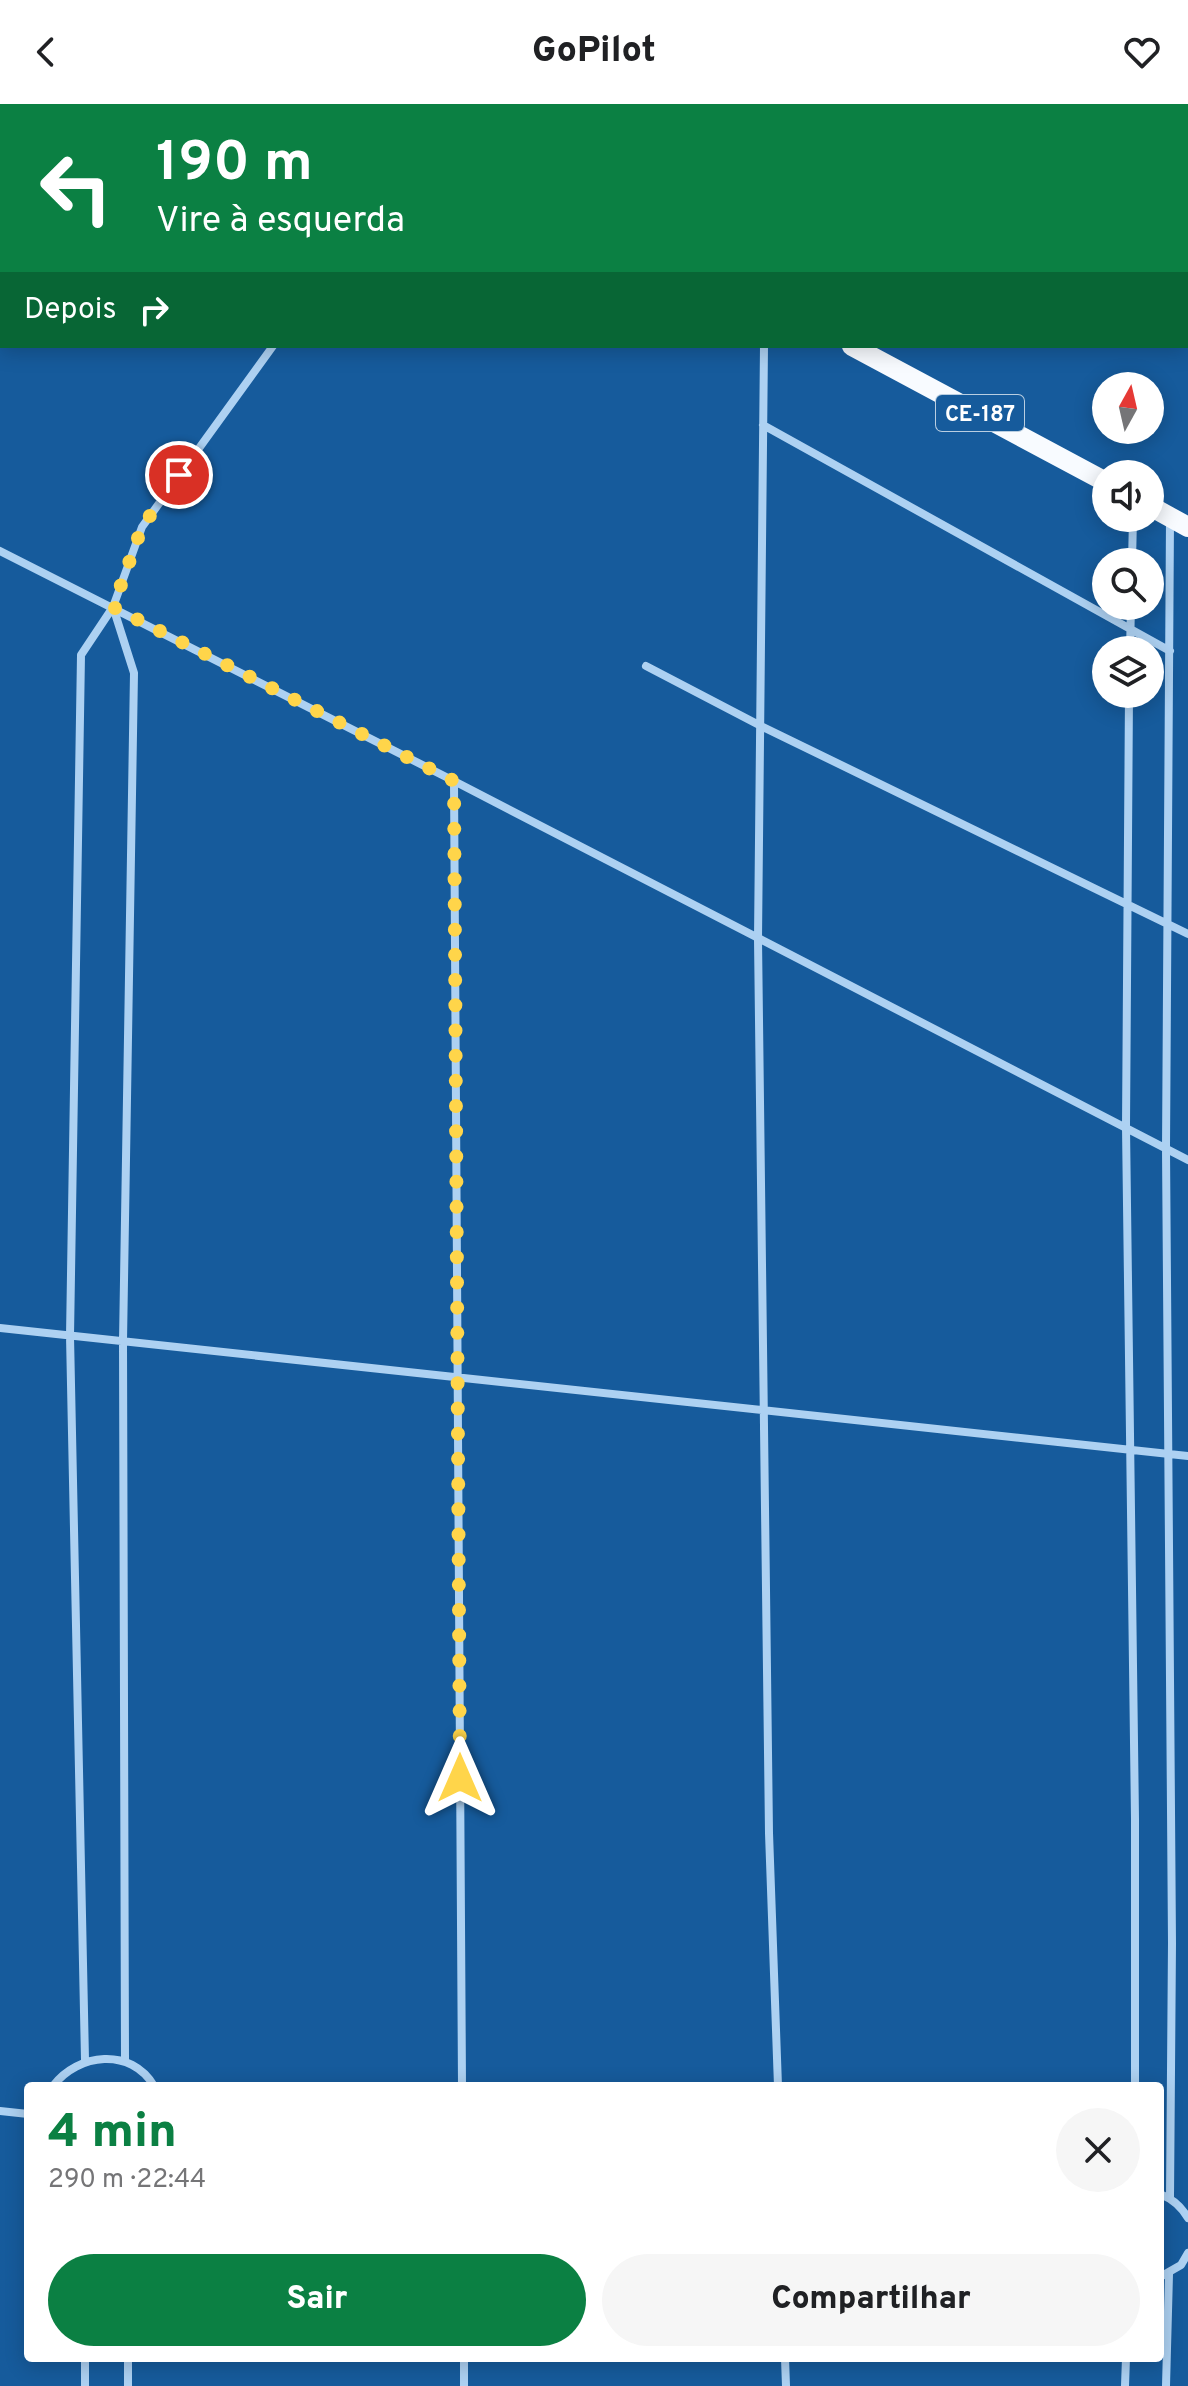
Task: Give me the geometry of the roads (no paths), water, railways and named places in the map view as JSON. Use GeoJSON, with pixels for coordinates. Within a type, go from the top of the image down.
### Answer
{"type":"FeatureCollection","features":[{"type":"Feature","properties":{"kind":"main road","name":"CE-187"},"geometry":{"type":"LineString","coordinates":[[856,348],[1092,474]]}},
{"type":"Feature","properties":{"kind":"street"},"geometry":{"type":"LineString","coordinates":[[85,2060],[70,1336],[81,655],[113,607],[142,527],[272,348]]}},
{"type":"Feature","properties":{"kind":"street"},"geometry":{"type":"LineString","coordinates":[[764,348],[758,939],[769,1833],[778,2082]]}},
{"type":"Feature","properties":{"kind":"street"},"geometry":{"type":"LineString","coordinates":[[763,425],[1170,651]]}},
{"type":"Feature","properties":{"kind":"street"},"geometry":{"type":"LineString","coordinates":[[1170,2198],[1172,1928],[1167,1454],[1167,924],[1170,651],[1179,522]]}},
{"type":"Feature","properties":{"kind":"street"},"geometry":{"type":"LineString","coordinates":[[0,551],[454,781],[1188,1160]]}},
{"type":"Feature","properties":{"kind":"street"},"geometry":{"type":"LineString","coordinates":[[113,607],[134,673],[123,1341],[125,2061]]}},
{"type":"Feature","properties":{"kind":"street"},"geometry":{"type":"LineString","coordinates":[[1130,620],[1130,636]]}},
{"type":"Feature","properties":{"kind":"street"},"geometry":{"type":"LineString","coordinates":[[646,666],[761,726],[1188,934]]}},
{"type":"Feature","properties":{"kind":"street"},"geometry":{"type":"LineString","coordinates":[[1129,708],[1126,1127],[1135,2082]]}},
{"type":"Feature","properties":{"kind":"street"},"geometry":{"type":"LineString","coordinates":[[454,781],[462,2082]]}},
{"type":"Feature","properties":{"kind":"street"},"geometry":{"type":"LineString","coordinates":[[0,1328],[1188,1456]]}},
{"type":"Feature","properties":{"kind":"street"},"geometry":{"type":"LineString","coordinates":[[56,2082],[64,2072],[85,2060],[105,2058],[125,2061],[149,2076],[152,2082]]}},
{"type":"Feature","properties":{"kind":"street"},"geometry":{"type":"LineString","coordinates":[[0,2111],[24,2114]]}},
{"type":"Feature","properties":{"kind":"street"},"geometry":{"type":"LineString","coordinates":[[1164,2196],[1182,2208],[1188,2218]]}},
{"type":"Feature","properties":{"kind":"street"},"geometry":{"type":"LineString","coordinates":[[1166,2386],[1164,2276],[1181,2265],[1188,2253]]}},
{"type":"Feature","properties":{"kind":"street"},"geometry":{"type":"LineString","coordinates":[[85,2362],[85,2386]]}},
{"type":"Feature","properties":{"kind":"street"},"geometry":{"type":"LineString","coordinates":[[128,2362],[128,2386]]}},
{"type":"Feature","properties":{"kind":"street"},"geometry":{"type":"LineString","coordinates":[[464,2362],[464,2386]]}},
{"type":"Feature","properties":{"kind":"street"},"geometry":{"type":"LineString","coordinates":[[785,2362],[786,2386]]}},
{"type":"Feature","properties":{"kind":"street"},"geometry":{"type":"LineString","coordinates":[[1125,2386],[1126,2362]]}}]}
